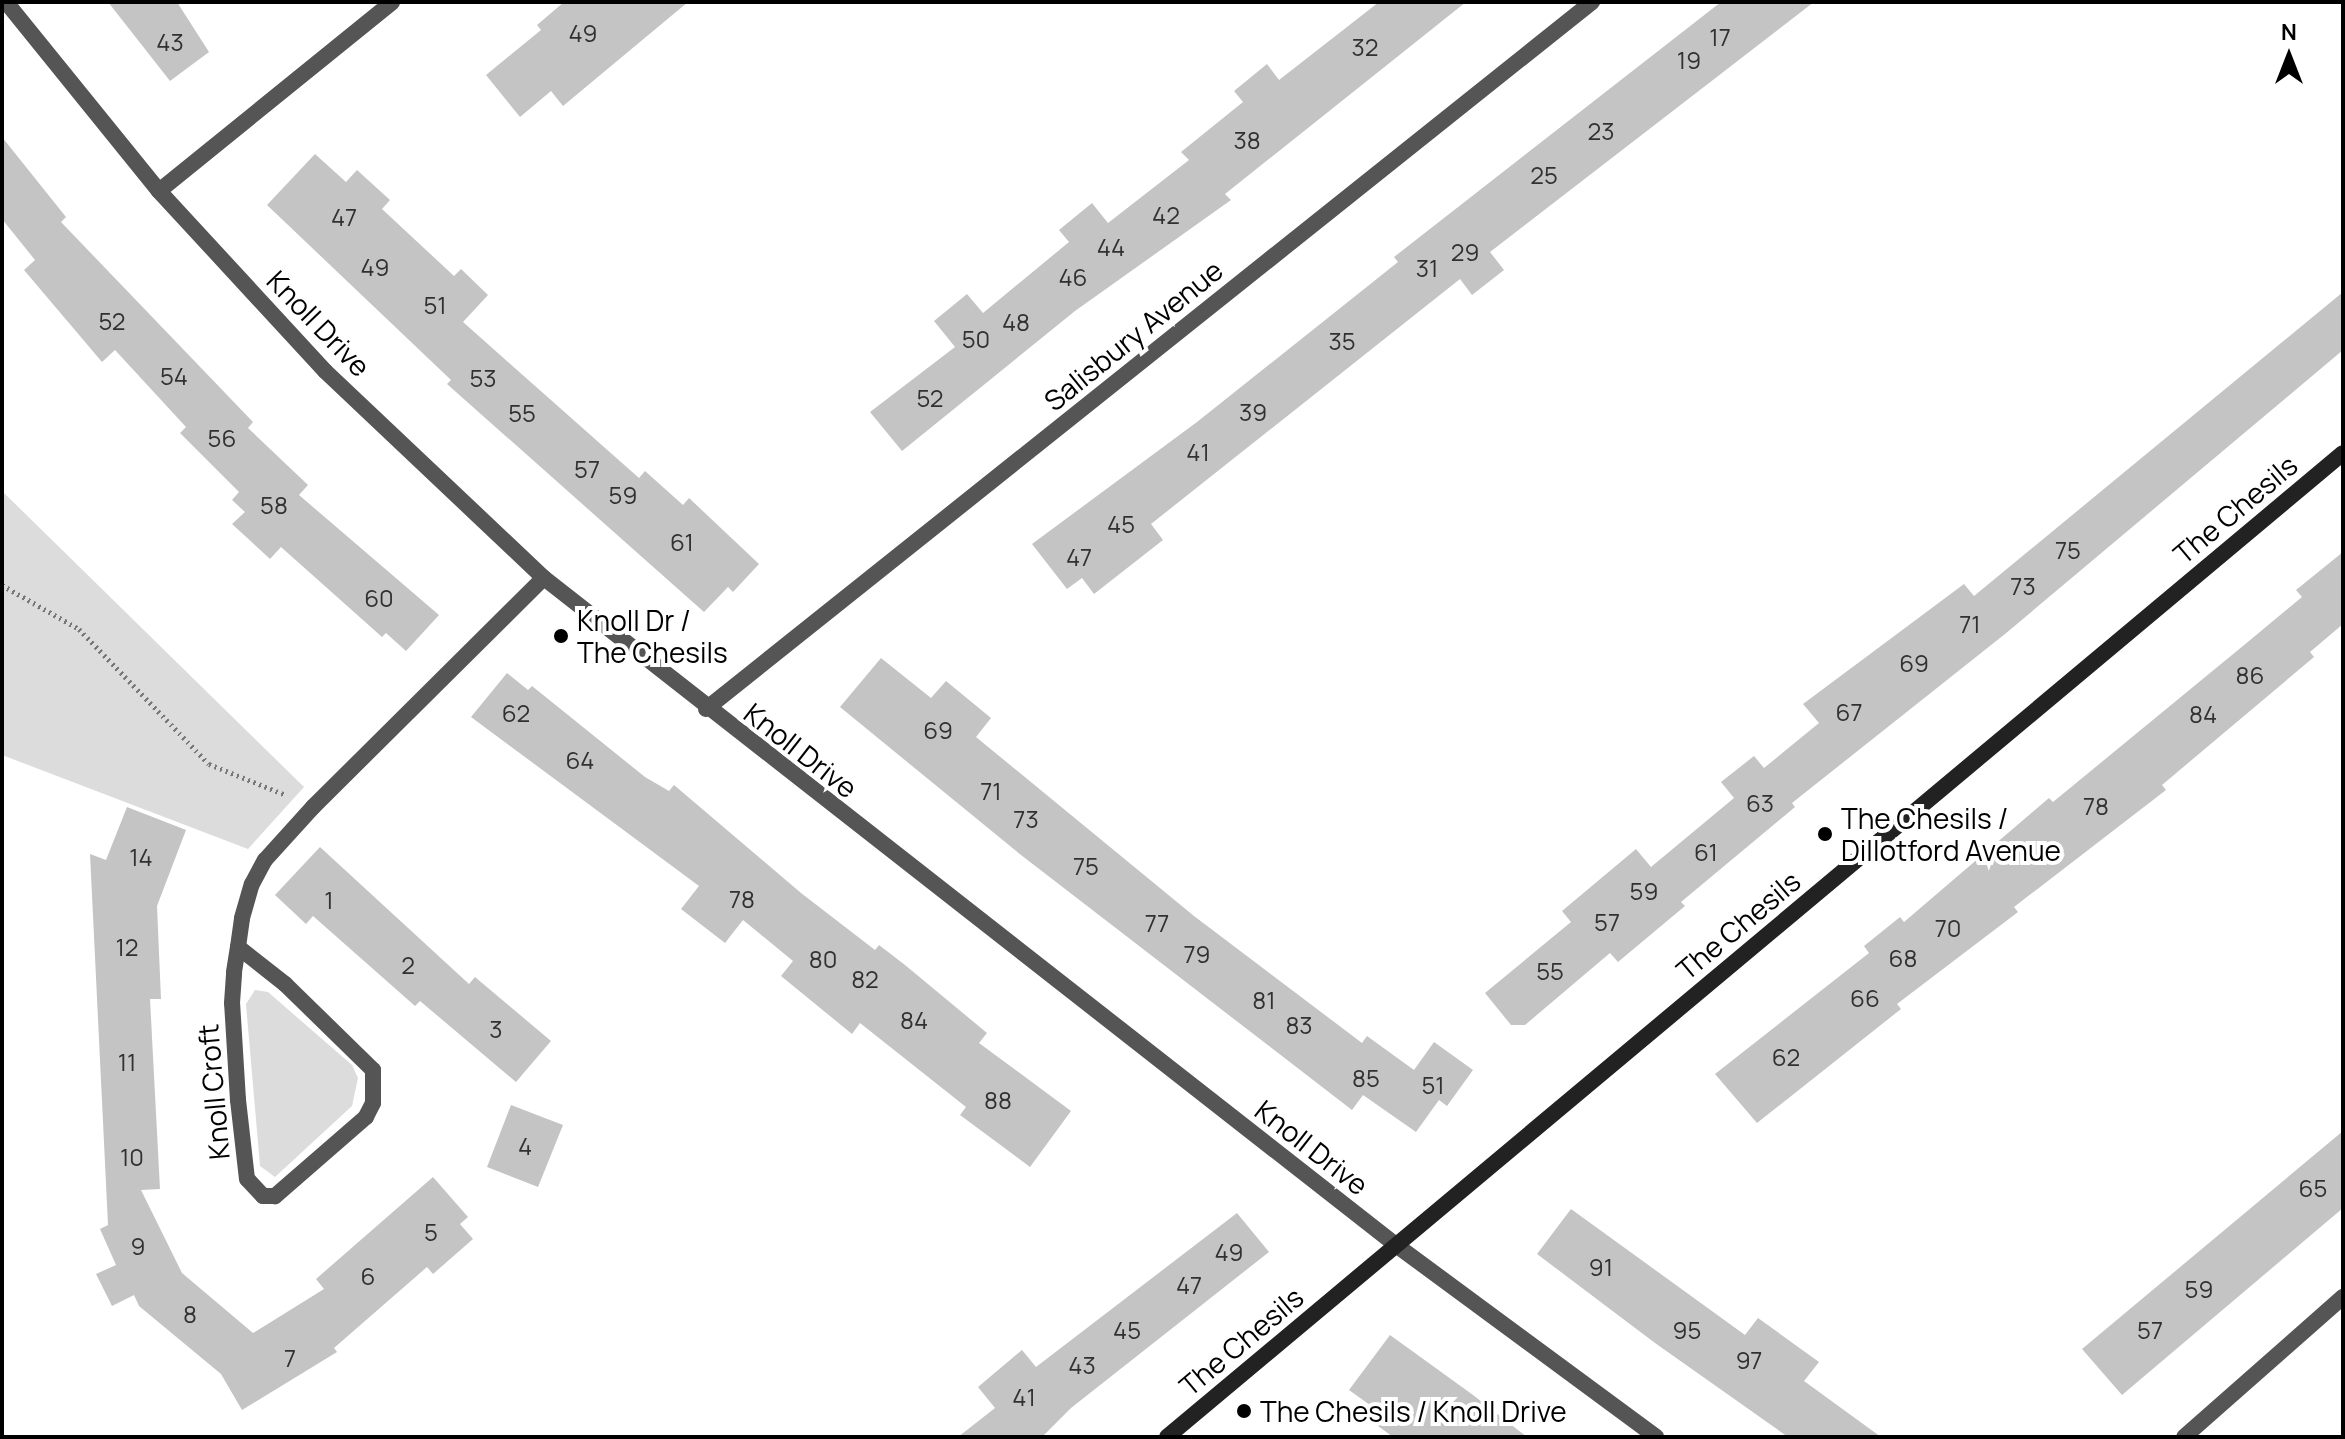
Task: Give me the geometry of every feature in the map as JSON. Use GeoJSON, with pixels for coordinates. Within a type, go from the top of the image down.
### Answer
{"type":"FeatureCollection","features":[{"type":"Feature","properties":{"kind":"street","name":"Knoll Drive"},"geometry":{"type":"LineString","coordinates":[[6,2],[159,191],[325,371],[544,578],[706,709],[1396,1245],[1656,1437]]}},
{"type":"Feature","properties":{"kind":"street"},"geometry":{"type":"LineString","coordinates":[[159,191],[392,2]]}},
{"type":"Feature","properties":{"kind":"street","name":"Salisbury Avenue"},"geometry":{"type":"LineString","coordinates":[[706,709],[1592,2]]}},
{"type":"Feature","properties":{"kind":"street","name":"The Chesils"},"geometry":{"type":"LineString","coordinates":[[1167,1437],[2343,453]]}},
{"type":"Feature","properties":{"kind":"street","name":"Knoll Croft"},"geometry":{"type":"LineString","coordinates":[[238,947],[285,984],[373,1070],[373,1103],[366,1117],[275,1196],[263,1196],[247,1179],[232,1003],[238,947],[252,884],[265,860],[313,807],[544,578]]}},
{"type":"Feature","properties":{"kind":"street"},"geometry":{"type":"LineString","coordinates":[[2184,1437],[2343,1297]]}},
{"type":"Feature","properties":{"kind":"path"},"geometry":{"type":"LineString","coordinates":[[2,585],[79,629],[209,764],[313,807]]}},
{"type":"Feature","properties":{"kind":"shaded area"},"geometry":{"type":"Polygon","coordinates":[[[2,491],[304,787],[248,849],[2,755],[2,491]]]}},
{"type":"Feature","properties":{"kind":"shaded area"},"geometry":{"type":"Polygon","coordinates":[[[255,990],[268,992],[352,1065],[358,1078],[352,1106],[275,1177],[260,1166],[246,1004],[255,990]]]}},
{"type":"Feature","properties":{"kind":"building"},"geometry":{"type":"Polygon","coordinates":[[[108,2],[177,2],[209,52],[170,81],[108,2]]]}},
{"type":"Feature","properties":{"kind":"building"},"geometry":{"type":"Polygon","coordinates":[[[564,2],[688,2],[563,106],[551,91],[520,117],[486,75],[541,30],[537,25],[564,2]]]}},
{"type":"Feature","properties":{"kind":"building"},"geometry":{"type":"Polygon","coordinates":[[[1379,2],[1466,2],[1225,194],[1231,200],[1075,311],[902,451],[870,412],[955,347],[934,321],[967,294],[983,313],[1069,242],[1059,230],[1092,203],[1108,223],[1189,160],[1181,152],[1243,102],[1234,91],[1267,64],[1279,80],[1379,2]]]}},
{"type":"Feature","properties":{"kind":"building"},"geometry":{"type":"Polygon","coordinates":[[[1721,2],[1814,2],[1490,252],[1504,270],[1472,295],[1460,279],[1151,524],[1163,540],[1094,594],[1082,578],[1067,589],[1032,544],[1197,422],[1398,262],[1394,257],[1721,2]]]}},
{"type":"Feature","properties":{"kind":"building"},"geometry":{"type":"Polygon","coordinates":[[[2,137],[66,217],[61,222],[253,422],[248,428],[308,485],[299,495],[439,615],[406,651],[386,633],[382,637],[281,547],[270,559],[232,524],[245,512],[232,500],[239,492],[180,433],[186,427],[115,350],[102,362],[24,270],[35,260],[2,219],[2,137]]]}},
{"type":"Feature","properties":{"kind":"building"},"geometry":{"type":"Polygon","coordinates":[[[315,154],[346,182],[357,170],[390,200],[382,209],[454,276],[461,269],[488,295],[463,322],[639,478],[645,471],[683,505],[689,498],[759,564],[733,592],[728,587],[704,612],[447,384],[451,380],[267,205],[315,154]]]}},
{"type":"Feature","properties":{"kind":"building"},"geometry":{"type":"Polygon","coordinates":[[[2343,292],[2343,350],[2005,634],[1792,803],[1795,807],[1681,902],[1685,906],[1618,962],[1610,953],[1525,1025],[1511,1025],[1485,993],[1571,922],[1562,911],[1636,849],[1651,867],[1734,798],[1721,782],[1754,756],[1764,768],[1819,723],[1803,704],[1964,584],[1974,596],[2343,292]]]}},
{"type":"Feature","properties":{"kind":"building"},"geometry":{"type":"Polygon","coordinates":[[[2343,552],[2343,624],[2310,652],[2314,657],[2162,785],[2166,790],[2014,907],[2018,912],[1897,1004],[1901,1009],[1757,1123],[1715,1074],[1869,953],[1864,946],[1900,917],[1904,922],[2049,798],[2053,802],[2302,597],[2296,590],[2343,552]]]}},
{"type":"Feature","properties":{"kind":"building"},"geometry":{"type":"Polygon","coordinates":[[[881,658],[931,698],[946,681],[991,718],[976,737],[1194,916],[1362,1043],[1367,1036],[1414,1070],[1434,1042],[1473,1070],[1447,1106],[1439,1100],[1416,1132],[1363,1095],[1352,1110],[1021,855],[840,707],[881,658]]]}},
{"type":"Feature","properties":{"kind":"building"},"geometry":{"type":"Polygon","coordinates":[[[507,673],[528,690],[532,686],[645,777],[669,791],[674,785],[801,893],[875,950],[879,945],[905,965],[987,1033],[979,1043],[1071,1111],[1030,1167],[960,1115],[966,1107],[860,1023],[852,1034],[781,976],[793,961],[743,920],[725,943],[681,909],[699,886],[471,717],[507,673]]]}},
{"type":"Feature","properties":{"kind":"building"},"geometry":{"type":"Polygon","coordinates":[[[127,807],[186,830],[157,906],[161,999],[150,999],[160,1189],[141,1190],[182,1273],[253,1333],[324,1289],[316,1279],[433,1177],[468,1217],[460,1224],[473,1239],[433,1274],[427,1267],[334,1348],[337,1352],[242,1410],[221,1374],[139,1306],[134,1295],[112,1306],[96,1274],[116,1265],[100,1229],[108,1225],[90,854],[106,860],[127,807]]]}},
{"type":"Feature","properties":{"kind":"building"},"geometry":{"type":"Polygon","coordinates":[[[320,847],[469,984],[475,977],[551,1041],[516,1082],[420,1001],[415,1006],[313,916],[306,924],[275,895],[320,847]]]}},
{"type":"Feature","properties":{"kind":"building"},"geometry":{"type":"Polygon","coordinates":[[[511,1105],[563,1125],[538,1187],[487,1167],[511,1105]]]}},
{"type":"Feature","properties":{"kind":"building"},"geometry":{"type":"Polygon","coordinates":[[[2343,1131],[2343,1208],[2122,1395],[2082,1349],[2343,1131]]]}},
{"type":"Feature","properties":{"kind":"building"},"geometry":{"type":"Polygon","coordinates":[[[1571,1209],[1745,1335],[1758,1318],[1819,1362],[1804,1381],[1881,1437],[1788,1437],[1655,1343],[1537,1254],[1571,1209]]]}},
{"type":"Feature","properties":{"kind":"building"},"geometry":{"type":"Polygon","coordinates":[[[1237,1213],[1269,1252],[1071,1408],[1042,1437],[958,1437],[995,1408],[978,1387],[1022,1350],[1036,1367],[1237,1213]]]}},
{"type":"Feature","properties":{"kind":"building"},"geometry":{"type":"Polygon","coordinates":[[[1390,1335],[1527,1437],[1393,1437],[1374,1423],[1381,1413],[1349,1390],[1390,1335]]]}},
{"type":"Feature","properties":{"kind":"place","name":"Knoll Dr / The Chesils"},"geometry":{"type":"Point","coordinates":[561,636]}},
{"type":"Feature","properties":{"kind":"place","name":"The Chesils / Dillotford Avenue"},"geometry":{"type":"Point","coordinates":[1825,834]}},
{"type":"Feature","properties":{"kind":"place","name":"The Chesils / Knoll Drive"},"geometry":{"type":"Point","coordinates":[1244,1411]}}]}
